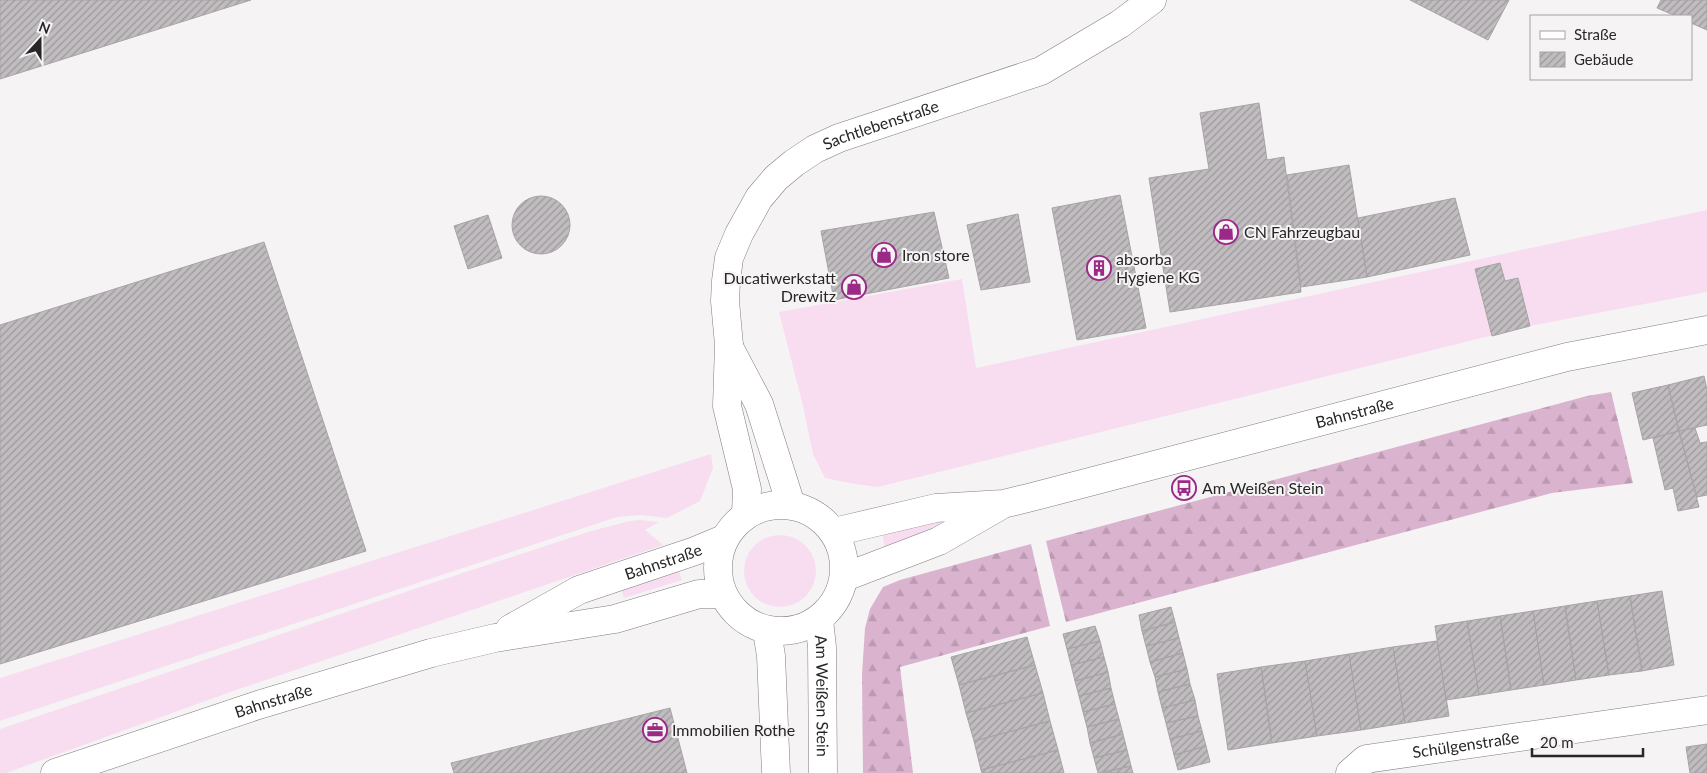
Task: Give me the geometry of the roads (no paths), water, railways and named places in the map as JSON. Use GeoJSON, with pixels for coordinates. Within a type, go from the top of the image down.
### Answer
{"type":"FeatureCollection","features":[{"type":"Feature","properties":{"kind":"street","name":"Sachtlebenstraße"},"geometry":{"type":"LineString","coordinates":[[746,514],[747,489],[727,406],[729,346],[725,301],[729,258],[739,234],[759,198],[776,178],[794,163],[815,150],[839,138],[1041,71],[1120,24],[1152,0]]}},
{"type":"Feature","properties":{"kind":"street","name":"Bahnstraße"},"geometry":{"type":"LineString","coordinates":[[834,532],[936,508],[1003,504],[1567,357],[1707,330]]}},
{"type":"Feature","properties":{"kind":"street","name":"Sachtlebenstraße"},"geometry":{"type":"LineString","coordinates":[[729,346],[759,404],[791,505]]}},
{"type":"Feature","properties":{"kind":"street","name":"Bahnstraße"},"geometry":{"type":"LineString","coordinates":[[845,577],[939,541],[1003,504]]}},
{"type":"Feature","properties":{"kind":"street","name":"Bahnstraße"},"geometry":{"type":"LineString","coordinates":[[791,505],[815,514],[834,532],[844,553],[845,577],[836,601],[819,620],[794,631],[768,631],[746,622],[729,606],[722,594],[717,569],[719,554],[724,539],[734,525],[746,514],[768,506],[791,505]]}},
{"type":"Feature","properties":{"kind":"street","name":"Bahnstraße"},"geometry":{"type":"LineString","coordinates":[[495,638],[579,590],[695,551],[724,539]]}},
{"type":"Feature","properties":{"kind":"street","name":"Bahnstraße"},"geometry":{"type":"LineString","coordinates":[[55,773],[258,705],[431,653],[495,638],[615,619],[699,594],[722,594]]}},
{"type":"Feature","properties":{"kind":"street","name":"Am Weißen Stein"},"geometry":{"type":"LineString","coordinates":[[819,620],[822,647],[823,773]]}},
{"type":"Feature","properties":{"kind":"street"},"geometry":{"type":"LineString","coordinates":[[768,631],[771,656],[776,773]]}},
{"type":"Feature","properties":{"kind":"street","name":"Schülgenstraße"},"geometry":{"type":"LineString","coordinates":[[1350,773],[1366,759],[1707,710]]}},
{"type":"Feature","properties":{"kind":"place","name":"CN Fahrzeugbau"},"geometry":{"type":"Point","coordinates":[1226,232]}},
{"type":"Feature","properties":{"kind":"place","name":"Iron store"},"geometry":{"type":"Point","coordinates":[884,255]}},
{"type":"Feature","properties":{"kind":"place","name":"absorba Hygiene KG"},"geometry":{"type":"Point","coordinates":[1099,268]}},
{"type":"Feature","properties":{"kind":"place","name":"Ducatiwerkstatt Drewitz"},"geometry":{"type":"Point","coordinates":[854,287]}},
{"type":"Feature","properties":{"kind":"place","name":"Am Weißen Stein"},"geometry":{"type":"Point","coordinates":[1184,488]}},
{"type":"Feature","properties":{"kind":"place","name":"Immobilien Rothe"},"geometry":{"type":"Point","coordinates":[655,730]}}]}
